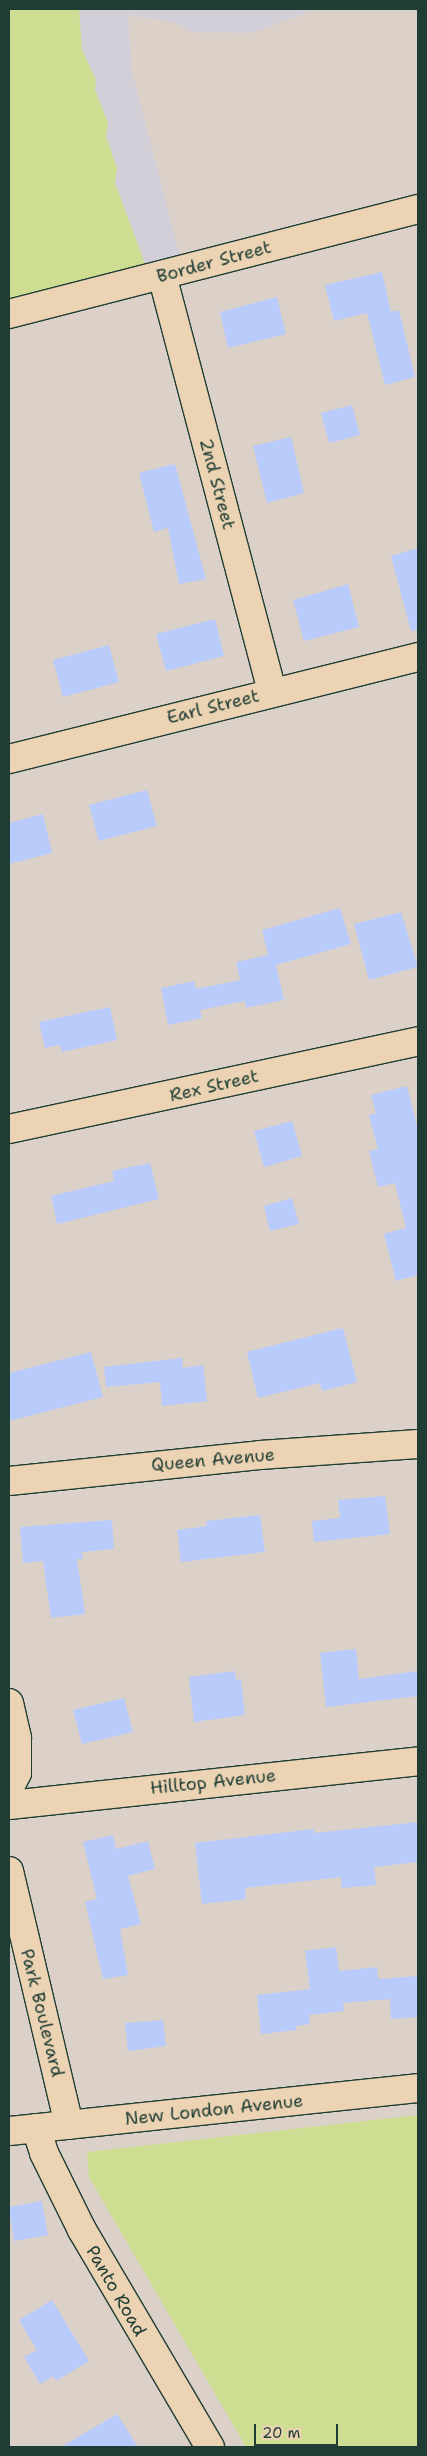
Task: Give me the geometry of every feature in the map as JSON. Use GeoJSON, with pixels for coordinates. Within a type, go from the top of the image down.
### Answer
{"type":"FeatureCollection","features":[{"type":"Feature","properties":{"kind":"street","name":"Border Street"},"geometry":{"type":"LineString","coordinates":[[9,314],[418,209]]}},
{"type":"Feature","properties":{"kind":"street","name":"2nd Street"},"geometry":{"type":"LineString","coordinates":[[162,275],[272,692]]}},
{"type":"Feature","properties":{"kind":"street","name":"Earl Street"},"geometry":{"type":"LineString","coordinates":[[9,759],[418,657]]}},
{"type":"Feature","properties":{"kind":"street","name":"Rex Street"},"geometry":{"type":"LineString","coordinates":[[9,1129],[418,1041]]}},
{"type":"Feature","properties":{"kind":"street","name":"Queen Avenue"},"geometry":{"type":"LineString","coordinates":[[9,1481],[260,1455],[418,1444]]}},
{"type":"Feature","properties":{"kind":"street"},"geometry":{"type":"LineString","coordinates":[[9,1702],[17,1747],[17,1773],[9,1789]]}},
{"type":"Feature","properties":{"kind":"street","name":"Hilltop Avenue"},"geometry":{"type":"LineString","coordinates":[[9,1805],[418,1761]]}},
{"type":"Feature","properties":{"kind":"street","name":"Park Boulevard"},"geometry":{"type":"LineString","coordinates":[[9,1871],[69,2125]]}},
{"type":"Feature","properties":{"kind":"street","name":"New London Avenue"},"geometry":{"type":"LineString","coordinates":[[9,2131],[418,2088]]}},
{"type":"Feature","properties":{"kind":"street","name":"Panto Road"},"geometry":{"type":"LineString","coordinates":[[36,2128],[44,2153],[82,2230],[210,2447]]}},
{"type":"Feature","properties":{"kind":"shaded area"},"geometry":{"type":"Polygon","coordinates":[[[79,9],[317,9],[251,33],[192,32],[172,22],[128,15],[132,71],[182,265],[148,272],[115,183],[117,168],[106,136],[108,123],[95,90],[96,80],[82,50],[79,9]]]}},
{"type":"Feature","properties":{"kind":"green space"},"geometry":{"type":"Polygon","coordinates":[[[9,9],[79,9],[82,50],[96,80],[95,90],[108,123],[106,136],[117,168],[115,183],[148,272],[9,311],[9,9]]]}},
{"type":"Feature","properties":{"kind":"green space"},"geometry":{"type":"Polygon","coordinates":[[[418,2115],[418,2447],[246,2447],[89,2177],[87,2152],[418,2115]]]}},
{"type":"Feature","properties":{"kind":"building"},"geometry":{"type":"Polygon","coordinates":[[[382,272],[391,312],[399,310],[415,377],[385,385],[367,313],[334,321],[325,285],[382,272]]]}},
{"type":"Feature","properties":{"kind":"building"},"geometry":{"type":"Polygon","coordinates":[[[277,297],[286,334],[228,348],[220,312],[277,297]]]}},
{"type":"Feature","properties":{"kind":"building"},"geometry":{"type":"Polygon","coordinates":[[[352,405],[360,435],[329,443],[321,413],[352,405]]]}},
{"type":"Feature","properties":{"kind":"building"},"geometry":{"type":"Polygon","coordinates":[[[291,437],[304,493],[267,503],[253,446],[291,437]]]}},
{"type":"Feature","properties":{"kind":"building"},"geometry":{"type":"Polygon","coordinates":[[[175,464],[206,579],[179,584],[168,528],[154,532],[139,473],[175,464]]]}},
{"type":"Feature","properties":{"kind":"building"},"geometry":{"type":"Polygon","coordinates":[[[418,548],[418,630],[411,631],[391,556],[418,548]]]}},
{"type":"Feature","properties":{"kind":"building"},"geometry":{"type":"Polygon","coordinates":[[[348,584],[359,627],[304,641],[293,600],[348,584]]]}},
{"type":"Feature","properties":{"kind":"building"},"geometry":{"type":"Polygon","coordinates":[[[215,619],[224,656],[166,671],[156,634],[215,619]]]}},
{"type":"Feature","properties":{"kind":"building"},"geometry":{"type":"Polygon","coordinates":[[[109,645],[119,682],[63,697],[53,660],[109,645]]]}},
{"type":"Feature","properties":{"kind":"building"},"geometry":{"type":"Polygon","coordinates":[[[147,790],[157,826],[99,841],[89,805],[147,790]]]}},
{"type":"Feature","properties":{"kind":"building"},"geometry":{"type":"Polygon","coordinates":[[[43,814],[52,853],[9,864],[9,823],[43,814]]]}},
{"type":"Feature","properties":{"kind":"building"},"geometry":{"type":"Polygon","coordinates":[[[340,908],[351,944],[276,965],[284,1000],[246,1008],[245,1001],[200,1010],[202,1018],[168,1025],[161,988],[194,981],[196,989],[240,980],[236,962],[268,955],[262,930],[340,908]]]}},
{"type":"Feature","properties":{"kind":"building"},"geometry":{"type":"Polygon","coordinates":[[[401,912],[418,967],[369,980],[354,924],[401,912]]]}},
{"type":"Feature","properties":{"kind":"building"},"geometry":{"type":"Polygon","coordinates":[[[110,1007],[117,1040],[62,1052],[60,1045],[45,1048],[39,1022],[110,1007]]]}},
{"type":"Feature","properties":{"kind":"building"},"geometry":{"type":"Polygon","coordinates":[[[407,1086],[418,1130],[418,1275],[396,1281],[384,1234],[406,1228],[395,1183],[378,1187],[369,1151],[378,1149],[369,1115],[376,1113],[371,1095],[407,1086]]]}},
{"type":"Feature","properties":{"kind":"building"},"geometry":{"type":"Polygon","coordinates":[[[292,1121],[302,1156],[264,1167],[254,1131],[292,1121]]]}},
{"type":"Feature","properties":{"kind":"building"},"geometry":{"type":"Polygon","coordinates":[[[150,1163],[159,1199],[57,1224],[51,1196],[114,1181],[112,1171],[150,1163]]]}},
{"type":"Feature","properties":{"kind":"building"},"geometry":{"type":"Polygon","coordinates":[[[292,1198],[299,1224],[270,1231],[264,1206],[292,1198]]]}},
{"type":"Feature","properties":{"kind":"building"},"geometry":{"type":"Polygon","coordinates":[[[343,1328],[357,1382],[322,1391],[320,1383],[258,1398],[247,1352],[343,1328]]]}},
{"type":"Feature","properties":{"kind":"building"},"geometry":{"type":"Polygon","coordinates":[[[91,1352],[103,1397],[9,1421],[9,1373],[91,1352]]]}},
{"type":"Feature","properties":{"kind":"building"},"geometry":{"type":"Polygon","coordinates":[[[182,1358],[183,1368],[203,1365],[207,1401],[162,1406],[160,1382],[106,1387],[104,1367],[182,1358]]]}},
{"type":"Feature","properties":{"kind":"building"},"geometry":{"type":"Polygon","coordinates":[[[385,1496],[390,1534],[314,1542],[312,1521],[340,1518],[338,1500],[385,1496]]]}},
{"type":"Feature","properties":{"kind":"building"},"geometry":{"type":"Polygon","coordinates":[[[260,1515],[265,1552],[181,1562],[177,1530],[207,1526],[206,1521],[260,1515]]]}},
{"type":"Feature","properties":{"kind":"building"},"geometry":{"type":"Polygon","coordinates":[[[112,1520],[114,1549],[82,1552],[83,1559],[77,1559],[85,1614],[51,1618],[43,1561],[23,1563],[20,1527],[112,1520]]]}},
{"type":"Feature","properties":{"kind":"building"},"geometry":{"type":"Polygon","coordinates":[[[356,1649],[359,1679],[418,1671],[418,1696],[326,1707],[320,1653],[356,1649]]]}},
{"type":"Feature","properties":{"kind":"building"},"geometry":{"type":"Polygon","coordinates":[[[235,1671],[236,1680],[241,1679],[245,1715],[194,1722],[189,1677],[235,1671]]]}},
{"type":"Feature","properties":{"kind":"building"},"geometry":{"type":"Polygon","coordinates":[[[124,1698],[133,1732],[82,1744],[73,1710],[124,1698]]]}},
{"type":"Feature","properties":{"kind":"building"},"geometry":{"type":"Polygon","coordinates":[[[418,1822],[418,1862],[374,1867],[376,1885],[342,1888],[341,1877],[245,1888],[246,1899],[202,1904],[195,1843],[314,1829],[314,1833],[418,1822]]]}},
{"type":"Feature","properties":{"kind":"building"},"geometry":{"type":"Polygon","coordinates":[[[113,1835],[116,1849],[148,1841],[155,1869],[128,1876],[141,1924],[120,1929],[128,1975],[103,1979],[85,1902],[97,1899],[83,1842],[113,1835]]]}},
{"type":"Feature","properties":{"kind":"building"},"geometry":{"type":"Polygon","coordinates":[[[336,1947],[339,1971],[377,1967],[378,1979],[418,1976],[418,2017],[391,2019],[390,1999],[343,2003],[344,2011],[309,2015],[310,2024],[296,2026],[296,2030],[261,2034],[257,1995],[310,1989],[305,1951],[336,1947]]]}},
{"type":"Feature","properties":{"kind":"building"},"geometry":{"type":"Polygon","coordinates":[[[163,2020],[166,2046],[128,2051],[125,2023],[163,2020]]]}},
{"type":"Feature","properties":{"kind":"building"},"geometry":{"type":"Polygon","coordinates":[[[42,2201],[48,2235],[14,2241],[9,2207],[42,2201]]]}},
{"type":"Feature","properties":{"kind":"building"},"geometry":{"type":"Polygon","coordinates":[[[52,2300],[89,2361],[56,2381],[53,2376],[40,2384],[24,2357],[37,2350],[19,2320],[52,2300]]]}},
{"type":"Feature","properties":{"kind":"building"},"geometry":{"type":"Polygon","coordinates":[[[117,2414],[138,2447],[61,2447],[117,2414]]]}}]}
